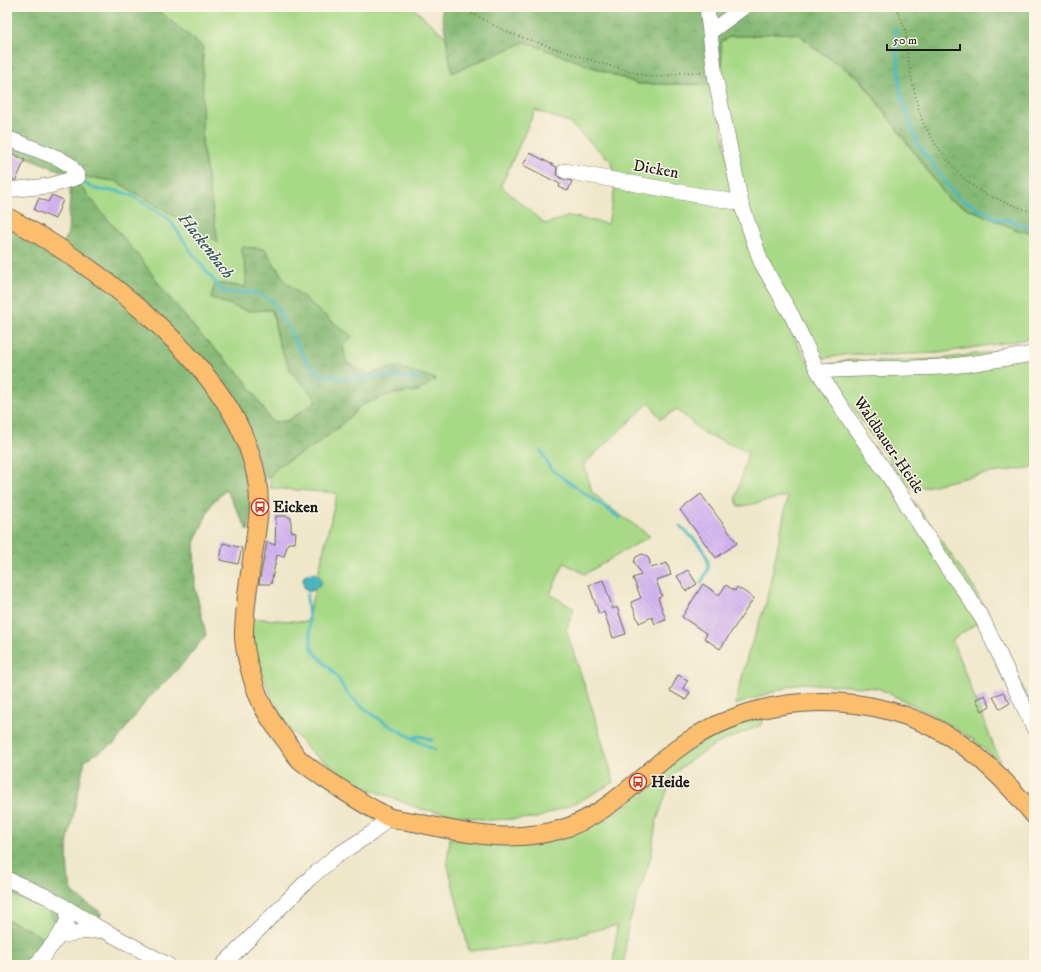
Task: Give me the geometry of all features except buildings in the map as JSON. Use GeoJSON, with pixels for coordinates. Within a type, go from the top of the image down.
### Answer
{"type":"FeatureCollection","features":[{"type":"Feature","properties":{"kind":"main road"},"geometry":{"type":"LineString","coordinates":[[7,216],[63,249],[130,300],[163,330],[201,370],[233,413],[250,451],[257,477],[260,507],[247,599],[244,635],[247,658],[261,704],[299,759],[352,797],[389,817],[452,831],[490,837],[513,838],[559,830],[595,814],[624,793],[689,741],[720,724],[737,717],[768,708],[802,703],[829,702],[878,708],[906,716],[936,729],[952,738],[992,768],[1034,815]]}},
{"type":"Feature","properties":{"kind":"street","name":"Waldbauer-Heide"},"geometry":{"type":"LineString","coordinates":[[707,7],[715,73],[741,202],[761,262],[792,316],[818,371],[983,620],[1034,728]]}},
{"type":"Feature","properties":{"kind":"street"},"geometry":{"type":"LineString","coordinates":[[710,32],[744,7]]}},
{"type":"Feature","properties":{"kind":"street"},"geometry":{"type":"LineString","coordinates":[[7,138],[58,158],[70,165],[78,177],[49,186],[7,190]]}},
{"type":"Feature","properties":{"kind":"street","name":"Dicken"},"geometry":{"type":"LineString","coordinates":[[565,171],[741,202]]}},
{"type":"Feature","properties":{"kind":"street"},"geometry":{"type":"LineString","coordinates":[[818,371],[851,368],[886,369],[942,366],[1034,354]]}},
{"type":"Feature","properties":{"kind":"street"},"geometry":{"type":"LineString","coordinates":[[223,965],[310,878],[336,856],[372,833],[389,817]]}},
{"type":"Feature","properties":{"kind":"street"},"geometry":{"type":"LineString","coordinates":[[7,879],[48,897],[168,965]]}},
{"type":"Feature","properties":{"kind":"street"},"geometry":{"type":"LineString","coordinates":[[36,965],[59,936],[67,922],[68,909]]}},
{"type":"Feature","properties":{"kind":"street"},"geometry":{"type":"LineString","coordinates":[[59,936],[104,930]]}},
{"type":"Feature","properties":{"kind":"path"},"geometry":{"type":"LineString","coordinates":[[467,7],[472,13],[512,34],[597,62],[646,76],[659,77],[685,72],[715,73]]}},
{"type":"Feature","properties":{"kind":"path"},"geometry":{"type":"LineString","coordinates":[[896,7],[906,31],[908,61],[923,123],[936,145],[962,177],[984,194],[1034,214]]}},
{"type":"Feature","properties":{"kind":"green space"},"geometry":{"type":"Polygon","coordinates":[[[7,7],[154,7],[203,47],[202,144],[218,242],[115,181],[71,175],[7,149],[7,7]]]}},
{"type":"Feature","properties":{"kind":"green space"},"geometry":{"type":"Polygon","coordinates":[[[154,7],[412,7],[446,37],[452,73],[525,42],[638,84],[714,85],[735,197],[615,177],[611,161],[568,122],[535,110],[501,186],[545,224],[570,216],[608,224],[616,183],[734,204],[799,348],[980,621],[952,640],[1000,762],[975,741],[953,727],[921,709],[878,688],[800,683],[735,705],[748,654],[766,603],[788,496],[738,507],[736,497],[748,452],[703,433],[677,409],[661,419],[649,403],[584,464],[592,492],[613,510],[650,536],[585,574],[564,563],[550,594],[574,609],[566,630],[592,708],[614,782],[578,802],[537,818],[487,820],[421,809],[359,785],[312,753],[289,728],[271,695],[254,655],[248,618],[307,622],[337,493],[270,488],[270,475],[280,465],[316,445],[339,427],[362,405],[387,395],[419,391],[397,367],[368,374],[346,362],[343,345],[352,337],[285,281],[265,249],[241,247],[246,270],[247,287],[215,283],[247,311],[272,310],[279,344],[317,401],[287,421],[272,422],[245,380],[199,333],[164,291],[141,259],[71,175],[115,181],[218,241],[202,144],[203,47],[154,7]]]}},
{"type":"Feature","properties":{"kind":"green space"},"geometry":{"type":"Polygon","coordinates":[[[441,7],[1034,7],[1034,233],[1017,230],[949,200],[860,78],[817,50],[799,34],[775,33],[750,36],[731,36],[721,42],[722,65],[712,84],[638,84],[525,42],[452,73],[441,7]]]}},
{"type":"Feature","properties":{"kind":"green space"},"geometry":{"type":"Polygon","coordinates":[[[775,33],[799,34],[817,50],[859,78],[949,200],[1017,230],[1034,233],[1034,338],[939,353],[888,355],[851,354],[819,359],[766,262],[744,202],[718,72],[722,65],[721,42],[731,36],[750,36],[775,33]]]}},
{"type":"Feature","properties":{"kind":"green space"},"geometry":{"type":"Polygon","coordinates":[[[71,175],[141,259],[164,291],[199,333],[245,380],[272,422],[287,421],[317,401],[291,372],[279,344],[272,310],[247,311],[211,298],[215,283],[246,287],[246,270],[241,247],[265,249],[285,281],[352,337],[343,345],[346,362],[368,374],[397,367],[436,379],[419,391],[387,395],[362,405],[339,427],[316,445],[280,465],[256,490],[248,531],[226,490],[212,503],[194,543],[195,587],[206,635],[180,667],[146,701],[115,743],[85,760],[67,845],[68,875],[73,894],[102,913],[94,925],[59,936],[49,911],[7,892],[7,362],[11,345],[7,313],[7,224],[64,243],[68,232],[71,175]]]}},
{"type":"Feature","properties":{"kind":"green space"},"geometry":{"type":"Polygon","coordinates":[[[1034,346],[1034,467],[977,475],[925,487],[909,487],[859,417],[826,366],[849,360],[886,361],[940,359],[1034,346]]]}},
{"type":"Feature","properties":{"kind":"green space"},"geometry":{"type":"Polygon","coordinates":[[[913,500],[974,588],[995,627],[1034,712],[913,500]]]}},
{"type":"Feature","properties":{"kind":"green space"},"geometry":{"type":"Polygon","coordinates":[[[762,716],[761,725],[716,744],[673,774],[656,823],[651,856],[627,929],[624,965],[613,965],[617,926],[543,943],[469,951],[447,862],[450,838],[491,843],[612,812],[616,813],[645,789],[656,774],[671,762],[717,733],[762,716]]]}},
{"type":"Feature","properties":{"kind":"green space"},"geometry":{"type":"Polygon","coordinates":[[[7,892],[49,911],[59,936],[42,938],[26,928],[7,920],[7,892]]]}},
{"type":"Feature","properties":{"kind":"green space"},"geometry":{"type":"Polygon","coordinates":[[[7,920],[26,928],[42,938],[35,965],[7,965],[7,920]]]}},
{"type":"Feature","properties":{"kind":"water"},"geometry":{"type":"Polygon","coordinates":[[[315,573],[321,578],[322,581],[318,587],[309,592],[304,588],[303,578],[306,574],[315,573]]]}},
{"type":"Feature","properties":{"kind":"waterway"},"geometry":{"type":"LineString","coordinates":[[895,28],[901,97],[917,143],[956,196],[973,205],[977,209],[985,211],[1000,220],[1009,220],[1018,225],[1034,228]]}},
{"type":"Feature","properties":{"kind":"waterway","name":"Hackenbach"},"geometry":{"type":"LineString","coordinates":[[83,182],[99,190],[118,191],[131,195],[169,219],[193,254],[222,291],[233,293],[254,292],[270,299],[278,310],[305,359],[319,374],[345,379],[394,376],[419,379]]}},
{"type":"Feature","properties":{"kind":"waterway","name":"Hackenbach"},"geometry":{"type":"LineString","coordinates":[[541,451],[550,468],[620,518]]}},
{"type":"Feature","properties":{"kind":"waterway","name":"Hackenbach"},"geometry":{"type":"LineString","coordinates":[[680,526],[699,545],[706,556],[708,568],[701,583]]}},
{"type":"Feature","properties":{"kind":"waterway"},"geometry":{"type":"LineString","coordinates":[[307,595],[311,647],[319,658],[335,674],[345,691],[378,718],[400,732],[435,750]]}},
{"type":"Feature","properties":{"kind":"waterway"},"geometry":{"type":"LineString","coordinates":[[413,738],[420,736],[432,740]]}},
{"type":"Feature","properties":{"kind":"place","name":"Eicken"},"geometry":{"type":"Point","coordinates":[260,507]}},
{"type":"Feature","properties":{"kind":"place","name":"Heide"},"geometry":{"type":"Point","coordinates":[638,782]}}]}
